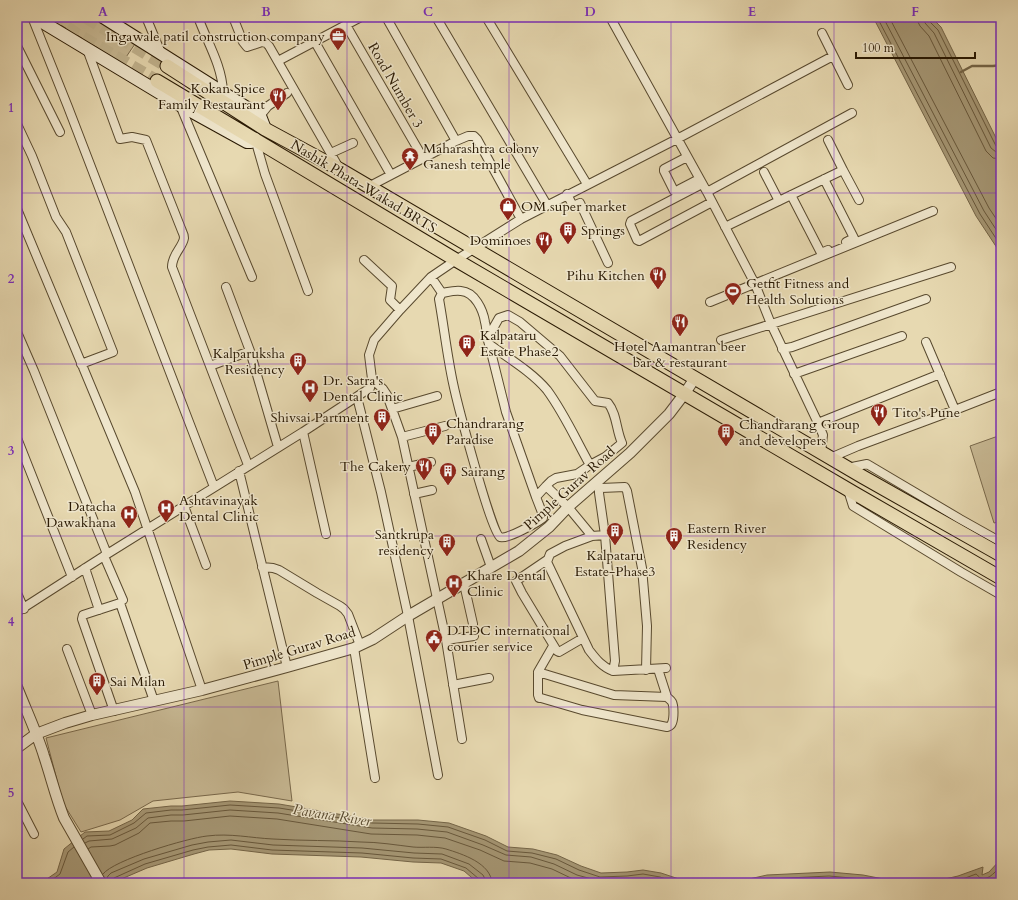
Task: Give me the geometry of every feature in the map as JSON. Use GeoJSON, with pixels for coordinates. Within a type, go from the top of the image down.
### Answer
{"type":"FeatureCollection","features":[{"type":"Feature","properties":{"kind":"main road"},"geometry":{"type":"LineString","coordinates":[[33,17],[247,142],[255,139]]}},
{"type":"Feature","properties":{"kind":"main road"},"geometry":{"type":"LineString","coordinates":[[103,17],[260,116],[265,129]]}},
{"type":"Feature","properties":{"kind":"main road"},"geometry":{"type":"LineString","coordinates":[[168,66],[265,129],[370,186],[848,468],[1001,555]]}},
{"type":"Feature","properties":{"kind":"main road","name":"Nashik Phata-Wakad BRTS"},"geometry":{"type":"LineString","coordinates":[[157,81],[456,260],[1001,578]]}},
{"type":"Feature","properties":{"kind":"street"},"geometry":{"type":"LineString","coordinates":[[33,17],[214,487]]}},
{"type":"Feature","properties":{"kind":"street"},"geometry":{"type":"LineString","coordinates":[[146,17],[161,54]]}},
{"type":"Feature","properties":{"kind":"street"},"geometry":{"type":"LineString","coordinates":[[198,17],[218,65],[223,84],[223,92]]}},
{"type":"Feature","properties":{"kind":"street"},"geometry":{"type":"LineString","coordinates":[[232,17],[243,42],[247,47],[262,42],[269,46],[339,169]]}},
{"type":"Feature","properties":{"kind":"street"},"geometry":{"type":"LineString","coordinates":[[278,61],[361,17]]}},
{"type":"Feature","properties":{"kind":"street"},"geometry":{"type":"LineString","coordinates":[[386,17],[456,140]]}},
{"type":"Feature","properties":{"kind":"street"},"geometry":{"type":"LineString","coordinates":[[436,17],[547,205]]}},
{"type":"Feature","properties":{"kind":"street"},"geometry":{"type":"LineString","coordinates":[[486,17],[587,184]]}},
{"type":"Feature","properties":{"kind":"street"},"geometry":{"type":"LineString","coordinates":[[610,17],[707,192],[755,284],[782,349],[823,435],[826,455],[858,446],[1001,392]]}},
{"type":"Feature","properties":{"kind":"street","name":"Road Number 3"},"geometry":{"type":"LineString","coordinates":[[346,25],[423,158]]}},
{"type":"Feature","properties":{"kind":"street"},"geometry":{"type":"LineString","coordinates":[[822,33],[848,85]]}},
{"type":"Feature","properties":{"kind":"street"},"geometry":{"type":"LineString","coordinates":[[315,42],[391,175]]}},
{"type":"Feature","properties":{"kind":"street"},"geometry":{"type":"LineString","coordinates":[[17,46],[60,132]]}},
{"type":"Feature","properties":{"kind":"street"},"geometry":{"type":"LineString","coordinates":[[87,49],[120,140],[132,137],[146,140],[182,231],[184,237],[173,258],[172,267],[248,465]]}},
{"type":"Feature","properties":{"kind":"street"},"geometry":{"type":"LineString","coordinates":[[17,592],[20,611],[85,568],[303,432],[370,388],[372,379],[369,355],[374,340],[431,278],[456,260],[521,219],[567,194],[677,139],[833,56]]}},
{"type":"Feature","properties":{"kind":"street"},"geometry":{"type":"LineString","coordinates":[[260,116],[268,106],[287,93]]}},
{"type":"Feature","properties":{"kind":"street"},"geometry":{"type":"LineString","coordinates":[[180,104],[252,277]]}},
{"type":"Feature","properties":{"kind":"street"},"geometry":{"type":"LineString","coordinates":[[707,192],[852,114]]}},
{"type":"Feature","properties":{"kind":"street"},"geometry":{"type":"LineString","coordinates":[[17,124],[32,156],[56,217],[66,232],[113,352],[81,364]]}},
{"type":"Feature","properties":{"kind":"street"},"geometry":{"type":"LineString","coordinates":[[370,186],[456,140],[468,136],[474,136],[521,219]]}},
{"type":"Feature","properties":{"kind":"street"},"geometry":{"type":"LineString","coordinates":[[255,139],[265,174],[308,291]]}},
{"type":"Feature","properties":{"kind":"street"},"geometry":{"type":"LineString","coordinates":[[828,140],[859,200]]}},
{"type":"Feature","properties":{"kind":"street"},"geometry":{"type":"LineString","coordinates":[[331,153],[353,143]]}},
{"type":"Feature","properties":{"kind":"street"},"geometry":{"type":"LineString","coordinates":[[687,156],[664,169],[674,191],[701,181]]}},
{"type":"Feature","properties":{"kind":"street"},"geometry":{"type":"LineString","coordinates":[[725,227],[843,170]]}},
{"type":"Feature","properties":{"kind":"street"},"geometry":{"type":"LineString","coordinates":[[764,172],[779,201]]}},
{"type":"Feature","properties":{"kind":"street"},"geometry":{"type":"LineString","coordinates":[[790,195],[821,254],[854,238],[824,179]]}},
{"type":"Feature","properties":{"kind":"street"},"geometry":{"type":"LineString","coordinates":[[701,181],[631,221],[630,224],[637,240],[639,241],[712,202]]}},
{"type":"Feature","properties":{"kind":"street"},"geometry":{"type":"LineString","coordinates":[[567,194],[573,206],[580,203],[608,263]]}},
{"type":"Feature","properties":{"kind":"street"},"geometry":{"type":"LineString","coordinates":[[17,209],[134,492],[148,529],[202,690]]}},
{"type":"Feature","properties":{"kind":"street"},"geometry":{"type":"LineString","coordinates":[[710,302],[933,211]]}},
{"type":"Feature","properties":{"kind":"street"},"geometry":{"type":"LineString","coordinates":[[364,260],[392,286],[390,300],[400,310]]}},
{"type":"Feature","properties":{"kind":"street"},"geometry":{"type":"LineString","coordinates":[[721,340],[951,267]]}},
{"type":"Feature","properties":{"kind":"street"},"geometry":{"type":"LineString","coordinates":[[431,278],[442,293]]}},
{"type":"Feature","properties":{"kind":"street"},"geometry":{"type":"LineString","coordinates":[[226,287],[250,351],[278,447]]}},
{"type":"Feature","properties":{"kind":"street"},"geometry":{"type":"LineString","coordinates":[[463,291],[470,294],[481,307],[506,412],[543,516],[543,518],[515,534],[502,538],[497,534],[490,516],[467,438],[453,383],[439,299],[442,293],[463,291]]}},
{"type":"Feature","properties":{"kind":"street"},"geometry":{"type":"LineString","coordinates":[[782,349],[926,299]]}},
{"type":"Feature","properties":{"kind":"street"},"geometry":{"type":"LineString","coordinates":[[488,341],[499,318],[508,315],[520,322],[560,356],[595,402],[608,403],[613,409],[622,443],[605,457],[577,474],[556,478],[551,481],[536,497]]}},
{"type":"Feature","properties":{"kind":"street"},"geometry":{"type":"LineString","coordinates":[[17,332],[34,371],[123,600]]}},
{"type":"Feature","properties":{"kind":"street"},"geometry":{"type":"LineString","coordinates":[[794,374],[902,336]]}},
{"type":"Feature","properties":{"kind":"street"},"geometry":{"type":"LineString","coordinates":[[488,341],[533,377],[546,390],[563,414],[590,465]]}},
{"type":"Feature","properties":{"kind":"street"},"geometry":{"type":"LineString","coordinates":[[926,342],[955,410]]}},
{"type":"Feature","properties":{"kind":"street"},"geometry":{"type":"LineString","coordinates":[[210,366],[250,351]]}},
{"type":"Feature","properties":{"kind":"street"},"geometry":{"type":"LineString","coordinates":[[818,423],[940,374]]}},
{"type":"Feature","properties":{"kind":"street","name":"Pimple Gurav Road"},"geometry":{"type":"LineString","coordinates":[[17,748],[36,734],[65,723],[92,715],[202,690],[287,667],[357,647],[372,639],[519,550],[549,527],[568,507],[630,452],[669,414],[685,394],[695,378]]}},
{"type":"Feature","properties":{"kind":"street"},"geometry":{"type":"LineString","coordinates":[[372,379],[387,395],[402,437],[446,640],[462,739]]}},
{"type":"Feature","properties":{"kind":"street"},"geometry":{"type":"LineString","coordinates":[[357,396],[381,492],[408,616],[438,776]]}},
{"type":"Feature","properties":{"kind":"street"},"geometry":{"type":"LineString","coordinates":[[392,408],[437,396]]}},
{"type":"Feature","properties":{"kind":"street"},"geometry":{"type":"LineString","coordinates":[[402,437],[445,426]]}},
{"type":"Feature","properties":{"kind":"street"},"geometry":{"type":"LineString","coordinates":[[303,432],[326,534]]}},
{"type":"Feature","properties":{"kind":"street"},"geometry":{"type":"LineString","coordinates":[[17,438],[72,577]]}},
{"type":"Feature","properties":{"kind":"street"},"geometry":{"type":"LineString","coordinates":[[408,467],[431,462]]}},
{"type":"Feature","properties":{"kind":"street"},"geometry":{"type":"LineString","coordinates":[[848,468],[867,464],[1001,542]]}},
{"type":"Feature","properties":{"kind":"street"},"geometry":{"type":"LineString","coordinates":[[239,471],[287,667]]}},
{"type":"Feature","properties":{"kind":"street"},"geometry":{"type":"LineString","coordinates":[[546,486],[568,507],[592,536]]}},
{"type":"Feature","properties":{"kind":"street"},"geometry":{"type":"LineString","coordinates":[[613,671],[615,661],[605,534],[599,490],[601,488],[625,487],[627,490],[642,568],[647,626],[646,670]]}},
{"type":"Feature","properties":{"kind":"street"},"geometry":{"type":"LineString","coordinates":[[414,494],[432,490]]}},
{"type":"Feature","properties":{"kind":"street"},"geometry":{"type":"LineString","coordinates":[[848,490],[853,506],[1001,595]]}},
{"type":"Feature","properties":{"kind":"street"},"geometry":{"type":"LineString","coordinates":[[184,506],[206,565]]}},
{"type":"Feature","properties":{"kind":"street"},"geometry":{"type":"LineString","coordinates":[[583,638],[559,652],[557,651],[516,581],[547,560],[550,554],[565,546],[592,536],[605,534]]}},
{"type":"Feature","properties":{"kind":"street"},"geometry":{"type":"LineString","coordinates":[[481,539],[491,567]]}},
{"type":"Feature","properties":{"kind":"street"},"geometry":{"type":"LineString","coordinates":[[547,560],[589,650],[598,661],[607,669],[613,671],[662,669],[667,697],[673,704],[673,718],[670,726],[667,727],[582,710],[541,698],[538,695],[538,672],[554,646]]}},
{"type":"Feature","properties":{"kind":"street"},"geometry":{"type":"LineString","coordinates":[[262,567],[279,570],[340,606],[348,614],[357,647],[375,778]]}},
{"type":"Feature","properties":{"kind":"street"},"geometry":{"type":"LineString","coordinates":[[85,568],[99,610]]}},
{"type":"Feature","properties":{"kind":"street"},"geometry":{"type":"LineString","coordinates":[[464,584],[472,624]]}},
{"type":"Feature","properties":{"kind":"street"},"geometry":{"type":"LineString","coordinates":[[114,711],[82,619],[83,615],[120,603],[154,701]]}},
{"type":"Feature","properties":{"kind":"street"},"geometry":{"type":"LineString","coordinates":[[446,640],[474,636]]}},
{"type":"Feature","properties":{"kind":"street"},"geometry":{"type":"LineString","coordinates":[[67,649],[92,715]]}},
{"type":"Feature","properties":{"kind":"street"},"geometry":{"type":"LineString","coordinates":[[538,672],[614,695],[667,697]]}},
{"type":"Feature","properties":{"kind":"street"},"geometry":{"type":"LineString","coordinates":[[453,685],[489,678]]}},
{"type":"Feature","properties":{"kind":"street"},"geometry":{"type":"LineString","coordinates":[[17,687],[44,755],[64,818],[101,883]]}},
{"type":"Feature","properties":{"kind":"street"},"geometry":{"type":"LineString","coordinates":[[17,801],[34,834]]}},
{"type":"Feature","properties":{"kind":"shaded area"},"geometry":{"type":"Polygon","coordinates":[[[59,17],[101,17],[137,41],[122,63],[56,22],[59,17]]]}},
{"type":"Feature","properties":{"kind":"shaded area"},"geometry":{"type":"Polygon","coordinates":[[[1001,435],[1001,521],[994,523],[970,446],[1001,435]]]}},
{"type":"Feature","properties":{"kind":"shaded area"},"geometry":{"type":"Polygon","coordinates":[[[278,681],[292,801],[238,792],[153,801],[120,820],[81,832],[63,803],[46,738],[278,681]]]}},
{"type":"Feature","properties":{"kind":"water"},"geometry":{"type":"Polygon","coordinates":[[[873,17],[931,17],[941,27],[1001,148],[1001,254],[976,216],[873,17]]]}},
{"type":"Feature","properties":{"kind":"water","name":"Pavana River"},"geometry":{"type":"Polygon","coordinates":[[[230,801],[279,804],[373,820],[418,820],[449,823],[486,836],[508,847],[533,849],[557,855],[601,873],[643,870],[661,873],[679,879],[700,882],[736,882],[767,875],[830,872],[863,875],[904,883],[478,883],[464,871],[441,863],[361,857],[272,854],[231,849],[209,850],[194,854],[147,868],[112,883],[41,883],[57,872],[64,849],[85,832],[109,831],[132,820],[143,809],[230,801]]]}},
{"type":"Feature","properties":{"kind":"water"},"geometry":{"type":"Polygon","coordinates":[[[1001,859],[1001,883],[904,883],[932,882],[958,876],[983,867],[982,875],[989,872],[1001,859]]]}},
{"type":"Feature","properties":{"kind":"waterway"},"geometry":{"type":"LineString","coordinates":[[961,72],[972,66],[1001,65]]}},
{"type":"Feature","properties":{"kind":"tunnel"},"geometry":{"type":"LineString","coordinates":[[51,17],[76,34],[157,81]]}},
{"type":"Feature","properties":{"kind":"tunnel"},"geometry":{"type":"LineString","coordinates":[[86,17],[167,66]]}},
{"type":"Feature","properties":{"kind":"place","name":"Ingawale patil construction company"},"geometry":{"type":"Point","coordinates":[338,51]}},
{"type":"Feature","properties":{"kind":"place","name":"Kokan Spice Family Restaurant"},"geometry":{"type":"Point","coordinates":[278,111]}},
{"type":"Feature","properties":{"kind":"place","name":"Maharashtra colony Ganesh temple"},"geometry":{"type":"Point","coordinates":[410,171]}},
{"type":"Feature","properties":{"kind":"place","name":"OM super market"},"geometry":{"type":"Point","coordinates":[508,221]}},
{"type":"Feature","properties":{"kind":"place","name":"Springs"},"geometry":{"type":"Point","coordinates":[568,245]}},
{"type":"Feature","properties":{"kind":"place","name":"Dominoes"},"geometry":{"type":"Point","coordinates":[544,255]}},
{"type":"Feature","properties":{"kind":"place","name":"Pihu Kitchen"},"geometry":{"type":"Point","coordinates":[658,290]}},
{"type":"Feature","properties":{"kind":"place","name":"Getfit Fitness and Health Solutions"},"geometry":{"type":"Point","coordinates":[733,306]}},
{"type":"Feature","properties":{"kind":"place","name":"Hotel Aamantran beer bar & restaurant"},"geometry":{"type":"Point","coordinates":[680,337]}},
{"type":"Feature","properties":{"kind":"place","name":"Kalpataru Estate Phase2"},"geometry":{"type":"Point","coordinates":[467,358]}},
{"type":"Feature","properties":{"kind":"place","name":"Kalparuksha Residency"},"geometry":{"type":"Point","coordinates":[298,376]}},
{"type":"Feature","properties":{"kind":"place","name":"Dr. Satra's Dental Clinic"},"geometry":{"type":"Point","coordinates":[310,403]}},
{"type":"Feature","properties":{"kind":"place","name":"Tito's Pune"},"geometry":{"type":"Point","coordinates":[879,427]}},
{"type":"Feature","properties":{"kind":"place","name":"Shivsai Partment"},"geometry":{"type":"Point","coordinates":[382,432]}},
{"type":"Feature","properties":{"kind":"place","name":"Chandrarang Paradise"},"geometry":{"type":"Point","coordinates":[433,446]}},
{"type":"Feature","properties":{"kind":"place","name":"Chandrarang Group and developers"},"geometry":{"type":"Point","coordinates":[726,447]}},
{"type":"Feature","properties":{"kind":"place","name":"The Cakery"},"geometry":{"type":"Point","coordinates":[424,481]}},
{"type":"Feature","properties":{"kind":"place","name":"Sairang"},"geometry":{"type":"Point","coordinates":[448,486]}},
{"type":"Feature","properties":{"kind":"place","name":"Ashtavinayak Dental Clinic"},"geometry":{"type":"Point","coordinates":[166,523]}},
{"type":"Feature","properties":{"kind":"place","name":"Datacha Dawakhana"},"geometry":{"type":"Point","coordinates":[129,529]}},
{"type":"Feature","properties":{"kind":"place","name":"Kalpataru Estate-Phase3"},"geometry":{"type":"Point","coordinates":[615,546]}},
{"type":"Feature","properties":{"kind":"place","name":"Eastern River Residency"},"geometry":{"type":"Point","coordinates":[674,551]}},
{"type":"Feature","properties":{"kind":"place","name":"Santkrupa residency"},"geometry":{"type":"Point","coordinates":[447,557]}},
{"type":"Feature","properties":{"kind":"place","name":"Khare Dental Clinic"},"geometry":{"type":"Point","coordinates":[454,598]}},
{"type":"Feature","properties":{"kind":"place","name":"DTDC international courier service"},"geometry":{"type":"Point","coordinates":[434,653]}},
{"type":"Feature","properties":{"kind":"place","name":"Sai Milan"},"geometry":{"type":"Point","coordinates":[97,696]}}]}
